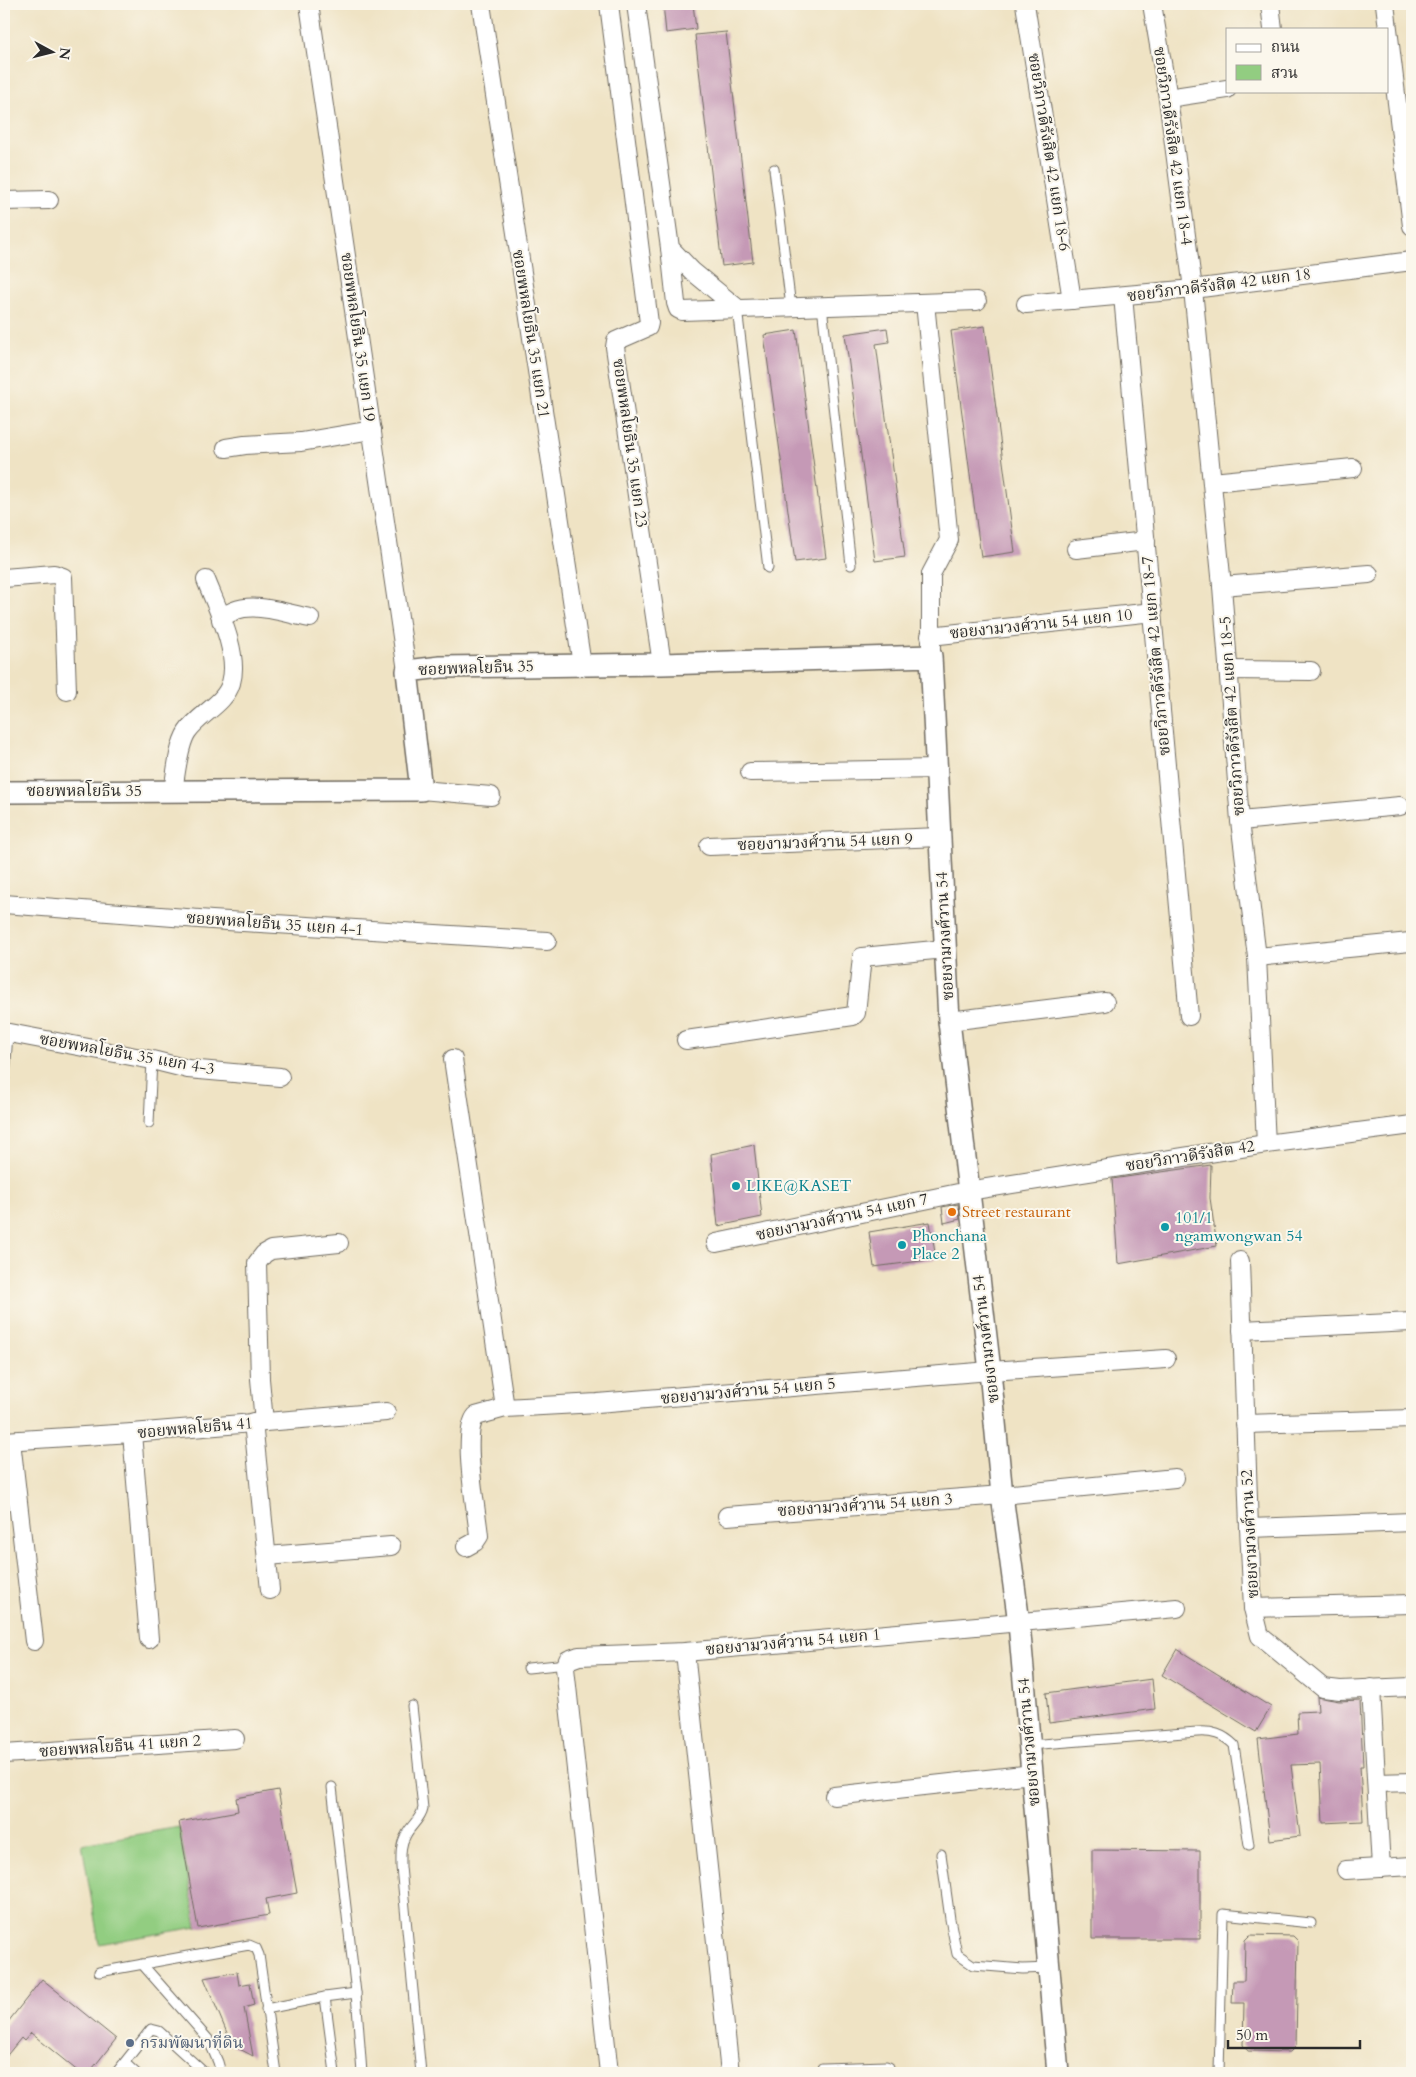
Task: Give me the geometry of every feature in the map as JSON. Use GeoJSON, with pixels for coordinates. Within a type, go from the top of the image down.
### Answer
{"type":"FeatureCollection","features":[{"type":"Feature","properties":{"kind":"street","name":"ซอยพหลโยธิน 35 แยก 19"},"geometry":{"type":"LineString","coordinates":[[309,4],[407,670]]}},
{"type":"Feature","properties":{"kind":"street","name":"ซอยพหลโยธิน 35 แยก 21"},"geometry":{"type":"LineString","coordinates":[[481,4],[582,665]]}},
{"type":"Feature","properties":{"kind":"street","name":"ซอยพหลโยธิน 35 แยก 23"},"geometry":{"type":"LineString","coordinates":[[610,4],[649,323],[648,327],[616,341],[615,347],[662,664]]}},
{"type":"Feature","properties":{"kind":"street"},"geometry":{"type":"LineString","coordinates":[[636,4],[678,309],[682,311],[977,301]]}},
{"type":"Feature","properties":{"kind":"street","name":"ซอยวิภาวดีรังสิต 42 แยก 18-6"},"geometry":{"type":"LineString","coordinates":[[1025,4],[1072,300]]}},
{"type":"Feature","properties":{"kind":"street","name":"ซอยวิภาวดีรังสิต 42 แยก 18-4"},"geometry":{"type":"LineString","coordinates":[[1152,4],[1168,98],[1194,289]]}},
{"type":"Feature","properties":{"kind":"street"},"geometry":{"type":"LineString","coordinates":[[1270,4],[1273,28]]}},
{"type":"Feature","properties":{"kind":"street"},"geometry":{"type":"LineString","coordinates":[[1385,4],[1388,28]]}},
{"type":"Feature","properties":{"kind":"street"},"geometry":{"type":"LineString","coordinates":[[1388,29],[1412,226]]}},
{"type":"Feature","properties":{"kind":"street"},"geometry":{"type":"LineString","coordinates":[[1168,98],[1226,89]]}},
{"type":"Feature","properties":{"kind":"street"},"geometry":{"type":"LineString","coordinates":[[4,201],[49,200]]}},
{"type":"Feature","properties":{"kind":"street"},"geometry":{"type":"LineString","coordinates":[[670,248],[692,271],[737,308]]}},
{"type":"Feature","properties":{"kind":"street","name":"ซอยวิภาวดีรังสิต 42 แยก 18"},"geometry":{"type":"LineString","coordinates":[[1026,304],[1194,289],[1412,261]]}},
{"type":"Feature","properties":{"kind":"street","name":"ซอยวิภาวดีรังสิต 42 แยก 18-5"},"geometry":{"type":"LineString","coordinates":[[1194,289],[1222,586],[1240,821],[1258,957],[1266,1144]]}},
{"type":"Feature","properties":{"kind":"street","name":"ซอยวิภาวดีรังสิต 42 แยก 18-7"},"geometry":{"type":"LineString","coordinates":[[1123,296],[1189,1016]]}},
{"type":"Feature","properties":{"kind":"street","name":"ซอยงามวงศ์วาน 54"},"geometry":{"type":"LineString","coordinates":[[925,303],[949,540],[931,574],[930,646],[938,769],[949,1021],[990,1371],[1002,1495],[1019,1623],[1058,2073]]}},
{"type":"Feature","properties":{"kind":"street"},"geometry":{"type":"LineString","coordinates":[[226,448],[301,442],[372,430]]}},
{"type":"Feature","properties":{"kind":"street"},"geometry":{"type":"LineString","coordinates":[[1212,482],[1353,468]]}},
{"type":"Feature","properties":{"kind":"street"},"geometry":{"type":"LineString","coordinates":[[1076,549],[1146,541]]}},
{"type":"Feature","properties":{"kind":"street"},"geometry":{"type":"LineString","coordinates":[[4,578],[54,574],[63,577],[68,691]]}},
{"type":"Feature","properties":{"kind":"street"},"geometry":{"type":"LineString","coordinates":[[1222,586],[1368,574]]}},
{"type":"Feature","properties":{"kind":"street"},"geometry":{"type":"LineString","coordinates":[[173,792],[179,757],[186,732],[226,694],[231,683],[232,654],[206,580]]}},
{"type":"Feature","properties":{"kind":"street"},"geometry":{"type":"LineString","coordinates":[[221,620],[228,612],[237,608],[250,607],[310,618]]}},
{"type":"Feature","properties":{"kind":"street","name":"ซอยงามวงศ์วาน 54 แยก 10"},"geometry":{"type":"LineString","coordinates":[[930,646],[1153,612]]}},
{"type":"Feature","properties":{"kind":"street","name":"ซอยพหลโยธิน 35"},"geometry":{"type":"LineString","coordinates":[[4,792],[421,790],[407,670],[441,667],[662,664],[930,646]]}},
{"type":"Feature","properties":{"kind":"street"},"geometry":{"type":"LineString","coordinates":[[1228,670],[1311,671]]}},
{"type":"Feature","properties":{"kind":"street"},"geometry":{"type":"LineString","coordinates":[[750,772],[938,769]]}},
{"type":"Feature","properties":{"kind":"street"},"geometry":{"type":"LineString","coordinates":[[421,790],[491,796]]}},
{"type":"Feature","properties":{"kind":"street"},"geometry":{"type":"LineString","coordinates":[[1240,821],[1400,806]]}},
{"type":"Feature","properties":{"kind":"street","name":"ซอยงามวงศ์วาน 54 แยก 9"},"geometry":{"type":"LineString","coordinates":[[709,846],[940,837]]}},
{"type":"Feature","properties":{"kind":"street","name":"ซอยพหลโยธิน 35 แยก 4-1"},"geometry":{"type":"LineString","coordinates":[[4,904],[212,920],[547,941]]}},
{"type":"Feature","properties":{"kind":"street"},"geometry":{"type":"LineString","coordinates":[[1258,957],[1410,942]]}},
{"type":"Feature","properties":{"kind":"street"},"geometry":{"type":"LineString","coordinates":[[686,1040],[853,1016],[856,1013],[862,957],[945,949]]}},
{"type":"Feature","properties":{"kind":"street"},"geometry":{"type":"LineString","coordinates":[[949,1021],[1105,1002]]}},
{"type":"Feature","properties":{"kind":"street","name":"ซอยพหลโยธิน 35 แยก 4-3"},"geometry":{"type":"LineString","coordinates":[[6,1032],[152,1060],[188,1069],[280,1077]]}},
{"type":"Feature","properties":{"kind":"street"},"geometry":{"type":"LineString","coordinates":[[453,1059],[505,1408]]}},
{"type":"Feature","properties":{"kind":"street","name":"ซอยวิภาวดีรังสิต 42"},"geometry":{"type":"LineString","coordinates":[[968,1191],[1266,1144],[1412,1125]]}},
{"type":"Feature","properties":{"kind":"street","name":"ซอยงามวงศ์วาน 54 แยก 7"},"geometry":{"type":"LineString","coordinates":[[716,1243],[968,1191]]}},
{"type":"Feature","properties":{"kind":"street"},"geometry":{"type":"LineString","coordinates":[[270,1590],[258,1422],[260,1378],[257,1263],[264,1254],[271,1250],[339,1243]]}},
{"type":"Feature","properties":{"kind":"street","name":"ซอยงามวงศ์วาน 52"},"geometry":{"type":"LineString","coordinates":[[1240,1260],[1253,1608],[1260,1636],[1323,1688],[1340,1690],[1412,1687]]}},
{"type":"Feature","properties":{"kind":"street"},"geometry":{"type":"LineString","coordinates":[[1242,1330],[1412,1322]]}},
{"type":"Feature","properties":{"kind":"street","name":"ซอยงามวงศ์วาน 54 แยก 5"},"geometry":{"type":"LineString","coordinates":[[466,1547],[475,1542],[478,1536],[470,1466],[470,1427],[476,1416],[505,1408],[1166,1359]]}},
{"type":"Feature","properties":{"kind":"street","name":"ซอยพหลโยธิน 41"},"geometry":{"type":"LineString","coordinates":[[8,1441],[132,1433],[386,1412]]}},
{"type":"Feature","properties":{"kind":"street"},"geometry":{"type":"LineString","coordinates":[[1246,1424],[1412,1419]]}},
{"type":"Feature","properties":{"kind":"street"},"geometry":{"type":"LineString","coordinates":[[132,1433],[149,1639]]}},
{"type":"Feature","properties":{"kind":"street"},"geometry":{"type":"LineString","coordinates":[[8,1441],[34,1641]]}},
{"type":"Feature","properties":{"kind":"street","name":"ซอยงามวงศ์วาน 54 แยก 3"},"geometry":{"type":"LineString","coordinates":[[727,1516],[1002,1495],[1174,1478]]}},
{"type":"Feature","properties":{"kind":"street"},"geometry":{"type":"LineString","coordinates":[[1249,1528],[1412,1522]]}},
{"type":"Feature","properties":{"kind":"street"},"geometry":{"type":"LineString","coordinates":[[267,1556],[391,1546]]}},
{"type":"Feature","properties":{"kind":"street"},"geometry":{"type":"LineString","coordinates":[[1253,1608],[1412,1604]]}},
{"type":"Feature","properties":{"kind":"street","name":"ซอยงามวงศ์วาน 54 แยก 1"},"geometry":{"type":"LineString","coordinates":[[567,1662],[579,1656],[684,1652],[1177,1608]]}},
{"type":"Feature","properties":{"kind":"street"},"geometry":{"type":"LineString","coordinates":[[684,1652],[730,2073]]}},
{"type":"Feature","properties":{"kind":"street"},"geometry":{"type":"LineString","coordinates":[[567,1662],[565,1668],[609,2073]]}},
{"type":"Feature","properties":{"kind":"street"},"geometry":{"type":"LineString","coordinates":[[1371,1688],[1382,1868]]}},
{"type":"Feature","properties":{"kind":"street","name":"ซอยพหลโยธิน 41 แยก 2"},"geometry":{"type":"LineString","coordinates":[[4,1754],[235,1739]]}},
{"type":"Feature","properties":{"kind":"street"},"geometry":{"type":"LineString","coordinates":[[834,1796],[1032,1774]]}},
{"type":"Feature","properties":{"kind":"street"},"geometry":{"type":"LineString","coordinates":[[1377,1783],[1412,1782]]}},
{"type":"Feature","properties":{"kind":"street"},"geometry":{"type":"LineString","coordinates":[[1346,1870],[1412,1866]]}},
{"type":"Feature","properties":{"kind":"lane"},"geometry":{"type":"LineString","coordinates":[[774,169],[791,307]]}},
{"type":"Feature","properties":{"kind":"lane"},"geometry":{"type":"LineString","coordinates":[[822,306],[851,564]]}},
{"type":"Feature","properties":{"kind":"lane"},"geometry":{"type":"LineString","coordinates":[[737,308],[768,568]]}},
{"type":"Feature","properties":{"kind":"lane"},"geometry":{"type":"LineString","coordinates":[[5,1077],[6,1032]]}},
{"type":"Feature","properties":{"kind":"lane"},"geometry":{"type":"LineString","coordinates":[[149,1123],[152,1060]]}},
{"type":"Feature","properties":{"kind":"lane"},"geometry":{"type":"LineString","coordinates":[[528,1668],[567,1662]]}},
{"type":"Feature","properties":{"kind":"lane"},"geometry":{"type":"LineString","coordinates":[[412,1706],[423,1808],[422,1815],[406,1834],[401,1846],[401,1867],[421,2073]]}},
{"type":"Feature","properties":{"kind":"lane"},"geometry":{"type":"LineString","coordinates":[[1029,1745],[1207,1731],[1221,1734],[1234,1745],[1249,1845]]}},
{"type":"Feature","properties":{"kind":"lane"},"geometry":{"type":"LineString","coordinates":[[332,1787],[356,1993],[362,2073]]}},
{"type":"Feature","properties":{"kind":"lane"},"geometry":{"type":"LineString","coordinates":[[941,1854],[957,1954],[973,1964],[1023,1969],[1049,1968]]}},
{"type":"Feature","properties":{"kind":"lane"},"geometry":{"type":"LineString","coordinates":[[1219,2073],[1223,1914],[1311,1923]]}},
{"type":"Feature","properties":{"kind":"lane"},"geometry":{"type":"LineString","coordinates":[[99,1972],[249,1944],[256,1948],[260,1955],[276,2073]]}},
{"type":"Feature","properties":{"kind":"lane"},"geometry":{"type":"LineString","coordinates":[[142,1964],[208,2039],[221,2073]]}},
{"type":"Feature","properties":{"kind":"lane"},"geometry":{"type":"LineString","coordinates":[[266,2009],[324,1997],[356,1993]]}},
{"type":"Feature","properties":{"kind":"lane"},"geometry":{"type":"LineString","coordinates":[[324,1997],[335,2073]]}},
{"type":"Feature","properties":{"kind":"lane"},"geometry":{"type":"LineString","coordinates":[[116,2073],[151,2029],[156,2029],[205,2073]]}},
{"type":"Feature","properties":{"kind":"lane"},"geometry":{"type":"LineString","coordinates":[[125,2063],[136,2073]]}},
{"type":"Feature","properties":{"kind":"lane"},"geometry":{"type":"LineString","coordinates":[[822,2073],[822,2068],[889,2066],[890,2073]]}},
{"type":"Feature","properties":{"kind":"green space"},"geometry":{"type":"Polygon","coordinates":[[[179,1827],[197,1927],[99,1944],[82,1844],[179,1827]]]}},
{"type":"Feature","properties":{"kind":"building"},"geometry":{"type":"Polygon","coordinates":[[[663,4],[693,4],[696,29],[666,33],[663,4]]]}},
{"type":"Feature","properties":{"kind":"building"},"geometry":{"type":"Polygon","coordinates":[[[726,32],[753,262],[722,266],[695,35],[726,32]]]}},
{"type":"Feature","properties":{"kind":"building"},"geometry":{"type":"Polygon","coordinates":[[[985,326],[1015,552],[981,557],[951,331],[985,326]]]}},
{"type":"Feature","properties":{"kind":"building"},"geometry":{"type":"Polygon","coordinates":[[[887,328],[889,342],[876,344],[905,557],[875,561],[845,334],[887,328]]]}},
{"type":"Feature","properties":{"kind":"building"},"geometry":{"type":"Polygon","coordinates":[[[796,330],[826,558],[795,562],[764,335],[796,330]]]}},
{"type":"Feature","properties":{"kind":"building","name":"LIKE@KASET"},"geometry":{"type":"Polygon","coordinates":[[[754,1145],[762,1217],[718,1226],[711,1154],[754,1145]]]}},
{"type":"Feature","properties":{"kind":"building","name":"101/1 ngamwongwan 54"},"geometry":{"type":"Polygon","coordinates":[[[1211,1165],[1210,1198],[1217,1246],[1118,1264],[1112,1179],[1211,1165]]]}},
{"type":"Feature","properties":{"kind":"building","name":"Street restaurant"},"geometry":{"type":"Polygon","coordinates":[[[958,1204],[960,1219],[944,1223],[942,1207],[958,1204]]]}},
{"type":"Feature","properties":{"kind":"building","name":"Phonchana Place 2"},"geometry":{"type":"Polygon","coordinates":[[[930,1222],[936,1259],[874,1267],[869,1232],[930,1222]]]}},
{"type":"Feature","properties":{"kind":"building"},"geometry":{"type":"Polygon","coordinates":[[[1177,1649],[1271,1707],[1256,1732],[1162,1675],[1177,1649]]]}},
{"type":"Feature","properties":{"kind":"building"},"geometry":{"type":"Polygon","coordinates":[[[1152,1679],[1155,1709],[1049,1723],[1046,1693],[1152,1679]]]}},
{"type":"Feature","properties":{"kind":"building"},"geometry":{"type":"Polygon","coordinates":[[[1317,1697],[1339,1701],[1360,1700],[1363,1766],[1360,1766],[1363,1821],[1323,1823],[1320,1764],[1291,1765],[1300,1836],[1270,1840],[1258,1739],[1298,1734],[1297,1712],[1318,1711],[1317,1697]]]}},
{"type":"Feature","properties":{"kind":"building"},"geometry":{"type":"Polygon","coordinates":[[[278,1790],[297,1893],[266,1899],[269,1915],[198,1928],[179,1822],[238,1811],[236,1798],[278,1790]]]}},
{"type":"Feature","properties":{"kind":"building"},"geometry":{"type":"Polygon","coordinates":[[[1092,1850],[1200,1851],[1200,1939],[1092,1939],[1092,1850]]]}},
{"type":"Feature","properties":{"kind":"building"},"geometry":{"type":"Polygon","coordinates":[[[1250,1935],[1293,1936],[1298,1941],[1296,2046],[1290,2052],[1248,2051],[1243,2045],[1244,2003],[1232,2003],[1233,1981],[1244,1981],[1245,1940],[1250,1935]]]}},
{"type":"Feature","properties":{"kind":"building"},"geometry":{"type":"Polygon","coordinates":[[[237,1972],[239,1985],[250,1983],[254,2005],[244,2008],[253,2056],[232,2045],[204,1978],[237,1972]]]}},
{"type":"Feature","properties":{"kind":"building"},"geometry":{"type":"Polygon","coordinates":[[[42,1979],[116,2039],[89,2073],[80,2073],[31,2033],[24,2041],[21,2038],[4,2059],[4,2027],[42,1979]]]}},
{"type":"Feature","properties":{"kind":"place","name":"LIKE@KASET"},"geometry":{"type":"Point","coordinates":[736,1186]}},
{"type":"Feature","properties":{"kind":"place","name":"Street restaurant"},"geometry":{"type":"Point","coordinates":[952,1212]}},
{"type":"Feature","properties":{"kind":"place","name":"101/1 ngamwongwan 54"},"geometry":{"type":"Point","coordinates":[1165,1227]}},
{"type":"Feature","properties":{"kind":"place","name":"Phonchana Place 2"},"geometry":{"type":"Point","coordinates":[902,1245]}},
{"type":"Feature","properties":{"kind":"place","name":"กรมพัฒนาที่ดิน"},"geometry":{"type":"Point","coordinates":[130,2043]}}]}
